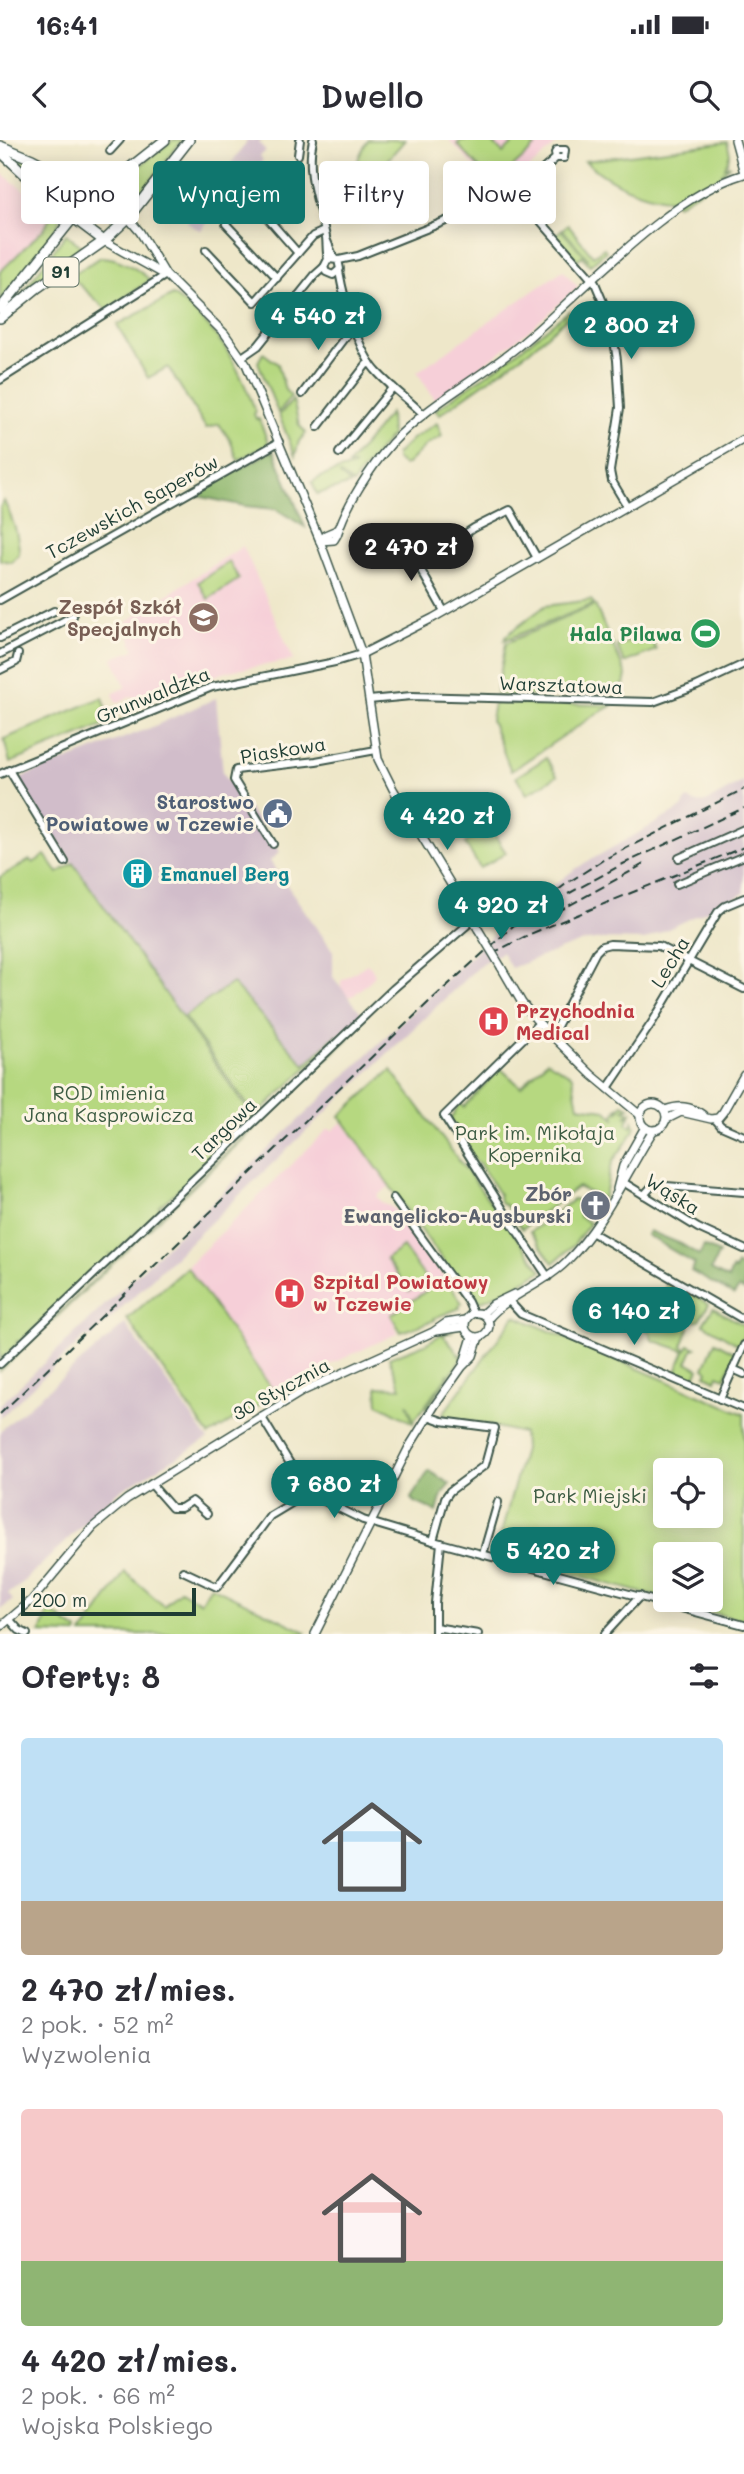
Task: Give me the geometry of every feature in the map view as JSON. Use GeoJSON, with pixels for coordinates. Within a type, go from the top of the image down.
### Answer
{"type":"FeatureCollection","features":[{"type":"Feature","properties":{"kind":"main road","name":"91"},"geometry":{"type":"LineString","coordinates":[[138,161],[165,140]]}},
{"type":"Feature","properties":{"kind":"main road","name":"91"},"geometry":{"type":"LineString","coordinates":[[139,204],[189,140]]}},
{"type":"Feature","properties":{"kind":"main road"},"geometry":{"type":"LineString","coordinates":[[0,148],[36,161]]}},
{"type":"Feature","properties":{"kind":"main road"},"geometry":{"type":"LineString","coordinates":[[0,148],[21,168]]}},
{"type":"Feature","properties":{"kind":"main road","name":"91"},"geometry":{"type":"LineString","coordinates":[[0,309],[68,224]]}},
{"type":"Feature","properties":{"kind":"main road"},"geometry":{"type":"LineString","coordinates":[[81,224],[104,241]]}},
{"type":"Feature","properties":{"kind":"main road","name":"91"},"geometry":{"type":"LineString","coordinates":[[0,318],[104,241],[122,224]]}},
{"type":"Feature","properties":{"kind":"street"},"geometry":{"type":"LineString","coordinates":[[110,151],[120,140]]}},
{"type":"Feature","properties":{"kind":"street"},"geometry":{"type":"LineString","coordinates":[[299,152],[300,140]]}},
{"type":"Feature","properties":{"kind":"street"},"geometry":{"type":"LineString","coordinates":[[313,140],[310,156],[312,180],[333,266],[354,325],[370,363],[423,414]]}},
{"type":"Feature","properties":{"kind":"street"},"geometry":{"type":"LineString","coordinates":[[320,541],[334,540],[361,486],[382,455],[423,414],[522,343],[653,227],[722,181],[744,173],[735,140]]}},
{"type":"Feature","properties":{"kind":"street"},"geometry":{"type":"LineString","coordinates":[[553,161],[556,158]]}},
{"type":"Feature","properties":{"kind":"street"},"geometry":{"type":"LineString","coordinates":[[242,357],[258,346],[311,282],[333,266],[443,223]]}},
{"type":"Feature","properties":{"kind":"street"},"geometry":{"type":"LineString","coordinates":[[133,224],[166,275],[223,331],[242,357],[320,541],[362,654],[376,750],[389,782],[522,1003],[539,1023],[608,1088],[642,1111],[649,1129],[617,1189]]}},
{"type":"Feature","properties":{"kind":"street"},"geometry":{"type":"LineString","coordinates":[[226,224],[277,278]]}},
{"type":"Feature","properties":{"kind":"street"},"geometry":{"type":"LineString","coordinates":[[273,224],[298,253]]}},
{"type":"Feature","properties":{"kind":"street"},"geometry":{"type":"LineString","coordinates":[[543,224],[592,280],[614,331],[620,408],[610,471],[612,481],[627,506]]}},
{"type":"Feature","properties":{"kind":"street"},"geometry":{"type":"LineString","coordinates":[[206,250],[255,302],[313,236],[324,231]]}},
{"type":"Feature","properties":{"kind":"street"},"geometry":{"type":"LineString","coordinates":[[104,241],[166,275]]}},
{"type":"Feature","properties":{"kind":"street"},"geometry":{"type":"LineString","coordinates":[[0,380],[166,275]]}},
{"type":"Feature","properties":{"kind":"street"},"geometry":{"type":"LineString","coordinates":[[302,394],[354,325]]}},
{"type":"Feature","properties":{"kind":"street"},"geometry":{"type":"LineString","coordinates":[[318,427],[370,363]]}},
{"type":"Feature","properties":{"kind":"street"},"geometry":{"type":"LineString","coordinates":[[339,453],[393,387]]}},
{"type":"Feature","properties":{"kind":"street"},"geometry":{"type":"LineString","coordinates":[[362,654],[444,611],[744,439]]}},
{"type":"Feature","properties":{"kind":"street","name":"Tczewskich Saperów"},"geometry":{"type":"LineString","coordinates":[[0,600],[279,442]]}},
{"type":"Feature","properties":{"kind":"street"},"geometry":{"type":"LineString","coordinates":[[444,611],[418,565],[425,558],[495,516],[510,510],[537,558]]}},
{"type":"Feature","properties":{"kind":"street"},"geometry":{"type":"LineString","coordinates":[[0,638],[54,611]]}},
{"type":"Feature","properties":{"kind":"street"},"geometry":{"type":"LineString","coordinates":[[7,666],[0,655],[73,616]]}},
{"type":"Feature","properties":{"kind":"street"},"geometry":{"type":"LineString","coordinates":[[0,670],[16,662],[18,654]]}},
{"type":"Feature","properties":{"kind":"street","name":"Grunwaldzka"},"geometry":{"type":"LineString","coordinates":[[0,774],[213,687],[362,654]]}},
{"type":"Feature","properties":{"kind":"street","name":"Warsztatowa"},"geometry":{"type":"LineString","coordinates":[[369,700],[411,696],[653,702],[697,686],[744,664]]}},
{"type":"Feature","properties":{"kind":"street","name":"Piaskowa"},"geometry":{"type":"LineString","coordinates":[[274,844],[234,779],[236,770],[316,761],[376,750]]}},
{"type":"Feature","properties":{"kind":"street"},"geometry":{"type":"LineString","coordinates":[[9,770],[65,862]]}},
{"type":"Feature","properties":{"kind":"street"},"geometry":{"type":"LineString","coordinates":[[678,859],[744,829]]}},
{"type":"Feature","properties":{"kind":"street"},"geometry":{"type":"LineString","coordinates":[[677,884],[744,856]]}},
{"type":"Feature","properties":{"kind":"street","name":"Lecha"},"geometry":{"type":"LineString","coordinates":[[608,1088],[690,961],[718,912],[744,898]]}},
{"type":"Feature","properties":{"kind":"street","name":"Targowa"},"geometry":{"type":"LineString","coordinates":[[0,1364],[393,989],[473,920]]}},
{"type":"Feature","properties":{"kind":"street"},"geometry":{"type":"LineString","coordinates":[[555,1030],[596,952],[603,946],[659,946],[744,989]]}},
{"type":"Feature","properties":{"kind":"street"},"geometry":{"type":"LineString","coordinates":[[539,1023],[444,1116],[548,1277]]}},
{"type":"Feature","properties":{"kind":"street"},"geometry":{"type":"LineString","coordinates":[[744,1074],[718,1117],[721,1126],[744,1136]]}},
{"type":"Feature","properties":{"kind":"street"},"geometry":{"type":"LineString","coordinates":[[642,1111],[656,1104],[665,1110],[667,1119]]}},
{"type":"Feature","properties":{"kind":"street"},"geometry":{"type":"LineString","coordinates":[[665,1110],[690,1107],[706,1118]]}},
{"type":"Feature","properties":{"kind":"street"},"geometry":{"type":"LineString","coordinates":[[485,1317],[500,1300],[548,1277],[565,1264],[593,1233],[617,1189],[624,1166],[649,1129],[663,1126],[667,1119],[681,1112],[706,1118],[718,1117]]}},
{"type":"Feature","properties":{"kind":"street","name":"Wąska"},"geometry":{"type":"LineString","coordinates":[[623,1182],[698,1228],[744,1249]]}},
{"type":"Feature","properties":{"kind":"street"},"geometry":{"type":"LineString","coordinates":[[644,1195],[653,1185],[744,1192]]}},
{"type":"Feature","properties":{"kind":"street"},"geometry":{"type":"LineString","coordinates":[[393,1198],[468,1301],[473,1313],[485,1317]]}},
{"type":"Feature","properties":{"kind":"street"},"geometry":{"type":"LineString","coordinates":[[593,1233],[744,1320]]}},
{"type":"Feature","properties":{"kind":"street"},"geometry":{"type":"LineString","coordinates":[[485,1317],[519,1293]]}},
{"type":"Feature","properties":{"kind":"street"},"geometry":{"type":"LineString","coordinates":[[509,1301],[521,1314],[744,1409]]}},
{"type":"Feature","properties":{"kind":"street"},"geometry":{"type":"LineString","coordinates":[[316,1634],[409,1447],[462,1367],[473,1356],[475,1337],[465,1324],[473,1313]]}},
{"type":"Feature","properties":{"kind":"street"},"geometry":{"type":"LineString","coordinates":[[475,1337],[488,1331],[485,1317]]}},
{"type":"Feature","properties":{"kind":"street","name":"30 Stycznia"},"geometry":{"type":"LineString","coordinates":[[0,1627],[32,1600],[101,1520],[127,1499],[261,1416],[333,1377],[433,1332],[446,1323],[465,1324]]}},
{"type":"Feature","properties":{"kind":"street"},"geometry":{"type":"LineString","coordinates":[[720,1399],[744,1345]]}},
{"type":"Feature","properties":{"kind":"street"},"geometry":{"type":"LineString","coordinates":[[733,1369],[744,1374]]}},
{"type":"Feature","properties":{"kind":"street"},"geometry":{"type":"LineString","coordinates":[[261,1416],[308,1493],[371,1522],[744,1625]]}},
{"type":"Feature","properties":{"kind":"street"},"geometry":{"type":"LineString","coordinates":[[428,1416],[442,1421],[495,1428],[485,1465],[450,1491],[445,1499],[437,1542],[435,1630],[478,1634]]}},
{"type":"Feature","properties":{"kind":"street"},"geometry":{"type":"LineString","coordinates":[[151,1484],[172,1508],[181,1508],[192,1501],[207,1514]]}},
{"type":"Feature","properties":{"kind":"street"},"geometry":{"type":"LineString","coordinates":[[184,1571],[218,1587],[270,1516],[308,1493]]}},
{"type":"Feature","properties":{"kind":"street"},"geometry":{"type":"LineString","coordinates":[[483,1554],[498,1502]]}},
{"type":"Feature","properties":{"kind":"street"},"geometry":{"type":"LineString","coordinates":[[605,1634],[640,1596]]}},
{"type":"Feature","properties":{"kind":"street"},"geometry":{"type":"LineString","coordinates":[[10,1620],[27,1634]]}},
{"type":"Feature","properties":{"kind":"shaded area"},"geometry":{"type":"Polygon","coordinates":[[[245,140],[263,140],[259,143],[266,151],[260,156],[262,161],[233,161],[247,142],[245,140]]]}},
{"type":"Feature","properties":{"kind":"shaded area"},"geometry":{"type":"Polygon","coordinates":[[[449,140],[561,140],[538,161],[469,161],[449,140]]]}},
{"type":"Feature","properties":{"kind":"shaded area"},"geometry":{"type":"Polygon","coordinates":[[[0,172],[21,188],[21,224],[49,224],[0,273],[0,172]]]}},
{"type":"Feature","properties":{"kind":"shaded area"},"geometry":{"type":"Polygon","coordinates":[[[189,224],[206,224],[201,230],[189,224]]]}},
{"type":"Feature","properties":{"kind":"shaded area"},"geometry":{"type":"Polygon","coordinates":[[[563,270],[578,287],[527,332],[435,400],[417,372],[563,270]]]}},
{"type":"Feature","properties":{"kind":"shaded area","name":"Zespół Szkół Specjalnych"},"geometry":{"type":"Polygon","coordinates":[[[243,546],[294,660],[230,671],[162,692],[162,696],[136,706],[133,696],[116,703],[113,693],[126,687],[113,658],[135,650],[124,624],[243,546]]]}},
{"type":"Feature","properties":{"kind":"shaded area"},"geometry":{"type":"Polygon","coordinates":[[[216,698],[223,773],[280,852],[270,861],[333,951],[333,977],[363,1015],[305,1065],[232,984],[182,1019],[57,841],[17,779],[150,728],[216,698]]]}},
{"type":"Feature","properties":{"kind":"shaded area"},"geometry":{"type":"Polygon","coordinates":[[[744,781],[744,893],[645,940],[603,939],[581,942],[511,968],[502,952],[482,963],[91,1337],[85,1337],[0,1418],[0,1405],[504,924],[575,869],[682,808],[687,799],[697,803],[706,802],[744,781]]]}},
{"type":"Feature","properties":{"kind":"shaded area"},"geometry":{"type":"Polygon","coordinates":[[[367,964],[375,974],[373,978],[353,996],[347,996],[341,987],[341,981],[367,964]]]}},
{"type":"Feature","properties":{"kind":"shaded area","name":"Szpital Powiatowy w Tczewie"},"geometry":{"type":"Polygon","coordinates":[[[342,1122],[390,1186],[377,1196],[383,1203],[395,1209],[445,1278],[390,1314],[398,1333],[276,1393],[187,1266],[328,1129],[333,1130],[342,1122]]]}},
{"type":"Feature","properties":{"kind":"shaded area"},"geometry":{"type":"Polygon","coordinates":[[[125,1324],[208,1439],[116,1493],[8,1594],[13,1600],[0,1610],[0,1431],[125,1324]]]}},
{"type":"Feature","properties":{"kind":"green space"},"geometry":{"type":"Polygon","coordinates":[[[173,140],[182,140],[166,161],[153,161],[153,178],[139,196],[139,166],[173,140]]]}},
{"type":"Feature","properties":{"kind":"green space"},"geometry":{"type":"Polygon","coordinates":[[[368,140],[405,140],[387,161],[358,161],[368,140]]]}},
{"type":"Feature","properties":{"kind":"green space"},"geometry":{"type":"Polygon","coordinates":[[[462,140],[490,140],[503,153],[517,140],[528,140],[535,147],[519,161],[473,161],[457,144],[462,140]]]}},
{"type":"Feature","properties":{"kind":"green space"},"geometry":{"type":"Polygon","coordinates":[[[727,142],[730,154],[725,167],[730,165],[722,174],[727,174],[677,205],[673,200],[626,187],[585,161],[727,142]]]}},
{"type":"Feature","properties":{"kind":"green space"},"geometry":{"type":"Polygon","coordinates":[[[17,155],[29,161],[21,161],[21,166],[14,160],[17,155]]]}},
{"type":"Feature","properties":{"kind":"green space"},"geometry":{"type":"Polygon","coordinates":[[[47,224],[59,224],[0,301],[0,272],[47,224]]]}},
{"type":"Feature","properties":{"kind":"green space"},"geometry":{"type":"Polygon","coordinates":[[[568,225],[593,256],[604,248],[606,251],[590,265],[582,256],[577,260],[555,235],[561,230],[589,260],[562,229],[568,225]]]}},
{"type":"Feature","properties":{"kind":"green space"},"geometry":{"type":"Polygon","coordinates":[[[66,234],[85,249],[23,292],[66,234]]]}},
{"type":"Feature","properties":{"kind":"green space"},"geometry":{"type":"Polygon","coordinates":[[[101,257],[127,264],[150,280],[107,310],[70,276],[101,257]]]}},
{"type":"Feature","properties":{"kind":"green space"},"geometry":{"type":"Polygon","coordinates":[[[173,295],[203,320],[224,347],[249,394],[256,419],[259,419],[267,445],[238,460],[230,440],[219,424],[206,428],[168,367],[148,378],[117,325],[173,295]]]}},
{"type":"Feature","properties":{"kind":"green space"},"geometry":{"type":"Polygon","coordinates":[[[569,311],[571,314],[529,351],[440,414],[435,410],[499,366],[569,311]]]}},
{"type":"Feature","properties":{"kind":"green space"},"geometry":{"type":"Polygon","coordinates":[[[263,353],[278,364],[285,390],[291,396],[278,413],[258,362],[263,353]]]}},
{"type":"Feature","properties":{"kind":"green space"},"geometry":{"type":"Polygon","coordinates":[[[293,400],[299,425],[306,433],[299,441],[295,456],[279,415],[293,400]]]}},
{"type":"Feature","properties":{"kind":"green space"},"geometry":{"type":"Polygon","coordinates":[[[390,413],[391,436],[353,484],[339,474],[351,484],[317,494],[312,482],[355,465],[348,465],[390,413]]]}},
{"type":"Feature","properties":{"kind":"green space"},"geometry":{"type":"Polygon","coordinates":[[[437,423],[442,436],[426,445],[407,464],[403,465],[396,459],[396,455],[412,439],[437,423]]]}},
{"type":"Feature","properties":{"kind":"green space"},"geometry":{"type":"Polygon","coordinates":[[[274,452],[305,527],[276,509],[245,506],[193,495],[274,452]]]}},
{"type":"Feature","properties":{"kind":"green space"},"geometry":{"type":"Polygon","coordinates":[[[4,501],[19,547],[19,554],[11,562],[0,560],[0,508],[4,501]]]}},
{"type":"Feature","properties":{"kind":"green space"},"geometry":{"type":"Polygon","coordinates":[[[229,562],[239,579],[208,599],[198,582],[229,562]]]}},
{"type":"Feature","properties":{"kind":"green space"},"geometry":{"type":"Polygon","coordinates":[[[591,600],[594,604],[505,640],[507,635],[545,606],[591,600]]]}},
{"type":"Feature","properties":{"kind":"green space"},"geometry":{"type":"Polygon","coordinates":[[[595,605],[626,675],[624,685],[586,690],[581,696],[496,695],[506,643],[595,605]]]}},
{"type":"Feature","properties":{"kind":"green space"},"geometry":{"type":"Polygon","coordinates":[[[649,633],[656,650],[624,663],[617,646],[649,633]]]}},
{"type":"Feature","properties":{"kind":"green space"},"geometry":{"type":"Polygon","coordinates":[[[101,698],[111,722],[10,763],[4,739],[101,698]]]}},
{"type":"Feature","properties":{"kind":"green space"},"geometry":{"type":"Polygon","coordinates":[[[494,703],[613,705],[511,771],[491,720],[494,703]]]}},
{"type":"Feature","properties":{"kind":"green space"},"geometry":{"type":"Polygon","coordinates":[[[546,758],[557,776],[527,794],[516,777],[546,758]]]}},
{"type":"Feature","properties":{"kind":"green space"},"geometry":{"type":"Polygon","coordinates":[[[490,828],[506,853],[480,868],[465,843],[490,828]]]}},
{"type":"Feature","properties":{"kind":"green space","name":"ROD imienia Jana Kasprowicza"},"geometry":{"type":"Polygon","coordinates":[[[45,855],[58,873],[73,863],[253,1117],[112,1256],[110,1254],[109,1259],[74,1293],[69,1293],[69,1296],[21,1341],[17,1341],[0,1360],[0,877],[45,855]]]}},
{"type":"Feature","properties":{"kind":"green space"},"geometry":{"type":"Polygon","coordinates":[[[232,983],[305,1065],[336,1035],[336,1040],[261,1111],[252,1111],[184,1017],[232,983]]]}},
{"type":"Feature","properties":{"kind":"green space"},"geometry":{"type":"Polygon","coordinates":[[[348,1039],[0,1371],[0,1367],[348,1039]]]}},
{"type":"Feature","properties":{"kind":"green space","name":"Park im. Mikołaja Kopernika"},"geometry":{"type":"Polygon","coordinates":[[[547,1061],[572,1076],[578,1106],[605,1110],[616,1119],[615,1112],[619,1111],[620,1109],[617,1109],[623,1104],[629,1107],[623,1109],[629,1111],[626,1117],[631,1113],[627,1123],[631,1127],[633,1121],[635,1127],[612,1165],[603,1199],[578,1187],[522,1229],[506,1206],[500,1202],[499,1194],[452,1125],[451,1118],[460,1103],[464,1107],[500,1068],[521,1087],[547,1061]]]}},
{"type":"Feature","properties":{"kind":"green space"},"geometry":{"type":"Polygon","coordinates":[[[391,1070],[542,1271],[506,1291],[474,1304],[340,1116],[391,1070]]]}},
{"type":"Feature","properties":{"kind":"green space"},"geometry":{"type":"Polygon","coordinates":[[[574,1199],[582,1203],[579,1217],[590,1223],[573,1246],[553,1263],[530,1232],[574,1199]]]}},
{"type":"Feature","properties":{"kind":"green space"},"geometry":{"type":"Polygon","coordinates":[[[649,1231],[681,1244],[699,1255],[704,1246],[719,1253],[711,1270],[728,1279],[737,1265],[744,1269],[744,1291],[739,1288],[734,1295],[691,1271],[695,1264],[647,1235],[649,1231]]]}},
{"type":"Feature","properties":{"kind":"green space"},"geometry":{"type":"Polygon","coordinates":[[[403,1247],[426,1279],[409,1291],[386,1259],[403,1247]]]}},
{"type":"Feature","properties":{"kind":"green space"},"geometry":{"type":"Polygon","coordinates":[[[187,1267],[276,1395],[209,1435],[127,1319],[187,1267]]]}},
{"type":"Feature","properties":{"kind":"green space"},"geometry":{"type":"Polygon","coordinates":[[[445,1278],[462,1303],[460,1308],[401,1332],[391,1315],[445,1278]]]}},
{"type":"Feature","properties":{"kind":"green space"},"geometry":{"type":"Polygon","coordinates":[[[668,1281],[709,1304],[699,1320],[688,1321],[689,1328],[682,1346],[686,1350],[689,1345],[696,1348],[687,1362],[699,1369],[692,1382],[685,1379],[686,1374],[682,1373],[680,1377],[675,1374],[685,1351],[652,1340],[649,1331],[629,1323],[630,1319],[650,1328],[668,1281]]]}},
{"type":"Feature","properties":{"kind":"green space"},"geometry":{"type":"Polygon","coordinates":[[[713,1308],[744,1325],[744,1335],[739,1345],[703,1324],[713,1308]]]}},
{"type":"Feature","properties":{"kind":"green space","name":"Park Miejski"},"geometry":{"type":"Polygon","coordinates":[[[515,1316],[744,1414],[744,1621],[711,1612],[723,1612],[723,1542],[653,1542],[653,1596],[496,1553],[524,1449],[523,1433],[442,1415],[515,1316]]]}},
{"type":"Feature","properties":{"kind":"green space"},"geometry":{"type":"Polygon","coordinates":[[[447,1331],[453,1331],[443,1335],[460,1356],[466,1347],[466,1351],[428,1409],[426,1408],[449,1373],[414,1421],[407,1403],[413,1423],[378,1404],[377,1387],[401,1388],[389,1358],[425,1344],[447,1331]]]}},
{"type":"Feature","properties":{"kind":"green space"},"geometry":{"type":"Polygon","coordinates":[[[715,1342],[736,1353],[725,1378],[718,1375],[716,1380],[706,1375],[708,1371],[704,1368],[715,1342]]]}},
{"type":"Feature","properties":{"kind":"green space"},"geometry":{"type":"Polygon","coordinates":[[[429,1471],[450,1484],[442,1494],[437,1512],[411,1498],[429,1471]]]}},
{"type":"Feature","properties":{"kind":"green space"},"geometry":{"type":"Polygon","coordinates":[[[125,1572],[164,1606],[180,1590],[200,1602],[211,1586],[306,1632],[82,1634],[125,1572]]]}},
{"type":"Feature","properties":{"kind":"green space"},"geometry":{"type":"Polygon","coordinates":[[[50,1611],[78,1631],[77,1634],[40,1633],[50,1611]]]}},
{"type":"Feature","properties":{"kind":"railway"},"geometry":{"type":"LineString","coordinates":[[0,1414],[430,1001],[523,917],[603,860],[744,789]]}},
{"type":"Feature","properties":{"kind":"railway"},"geometry":{"type":"LineString","coordinates":[[568,894],[623,864],[744,808]]}},
{"type":"Feature","properties":{"kind":"railway"},"geometry":{"type":"LineString","coordinates":[[491,954],[530,934],[744,847]]}},
{"type":"Feature","properties":{"kind":"railway"},"geometry":{"type":"LineString","coordinates":[[543,920],[644,864]]}},
{"type":"Feature","properties":{"kind":"place","name":"Zespół Szkół Specjalnych"},"geometry":{"type":"Point","coordinates":[204,618]}},
{"type":"Feature","properties":{"kind":"place","name":"Hala Pilawa"},"geometry":{"type":"Point","coordinates":[705,634]}},
{"type":"Feature","properties":{"kind":"place","name":"Starostwo Powiatowe w Tczewie"},"geometry":{"type":"Point","coordinates":[277,813]}},
{"type":"Feature","properties":{"kind":"place","name":"Emanuel Berg"},"geometry":{"type":"Point","coordinates":[137,874]}},
{"type":"Feature","properties":{"kind":"place","name":"Przychodnia Medical"},"geometry":{"type":"Point","coordinates":[493,1022]}},
{"type":"Feature","properties":{"kind":"place","name":"Zbór Ewangelicko-Augsburski"},"geometry":{"type":"Point","coordinates":[595,1205]}},
{"type":"Feature","properties":{"kind":"place","name":"Szpital Powiatowy w Tczewie"},"geometry":{"type":"Point","coordinates":[290,1293]}}]}
